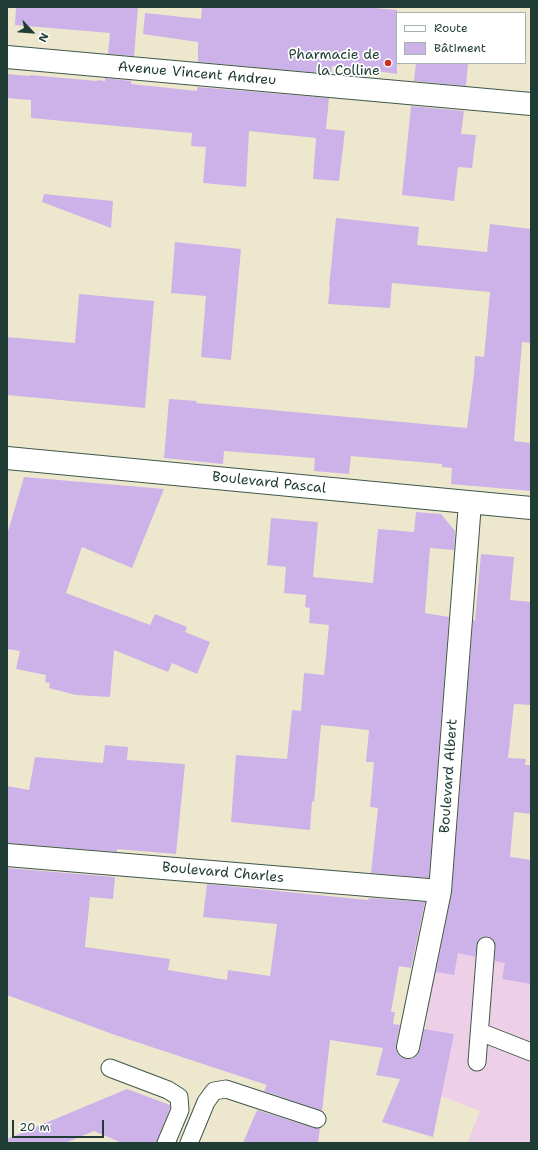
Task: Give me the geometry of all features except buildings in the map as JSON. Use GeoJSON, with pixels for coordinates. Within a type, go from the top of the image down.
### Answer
{"type":"FeatureCollection","features":[{"type":"Feature","properties":{"kind":"street","name":"Avenue Vincent Andreu"},"geometry":{"type":"LineString","coordinates":[[7,57],[531,104]]}},
{"type":"Feature","properties":{"kind":"street","name":"Boulevard Pascal"},"geometry":{"type":"LineString","coordinates":[[7,458],[531,508]]}},
{"type":"Feature","properties":{"kind":"street","name":"Boulevard Albert"},"geometry":{"type":"LineString","coordinates":[[408,1047],[440,891],[470,503]]}},
{"type":"Feature","properties":{"kind":"street","name":"Boulevard Charles"},"geometry":{"type":"LineString","coordinates":[[7,855],[440,891]]}},
{"type":"Feature","properties":{"kind":"lane"},"geometry":{"type":"LineString","coordinates":[[477,1062],[486,946]]}},
{"type":"Feature","properties":{"kind":"lane"},"geometry":{"type":"LineString","coordinates":[[480,1032],[531,1052]]}},
{"type":"Feature","properties":{"kind":"lane"},"geometry":{"type":"LineString","coordinates":[[110,1068],[168,1090],[179,1097],[180,1110],[166,1143]]}},
{"type":"Feature","properties":{"kind":"lane"},"geometry":{"type":"LineString","coordinates":[[189,1143],[206,1102],[214,1091],[226,1089],[318,1119]]}},
{"type":"Feature","properties":{"kind":"shaded area"},"geometry":{"type":"Polygon","coordinates":[[[454,847],[531,860],[531,1143],[467,1143],[480,1111],[416,1087],[454,847]]]}},
{"type":"Feature","properties":{"kind":"place","name":"Pharmacie de la Colline"},"geometry":{"type":"Point","coordinates":[388,63]}}]}
